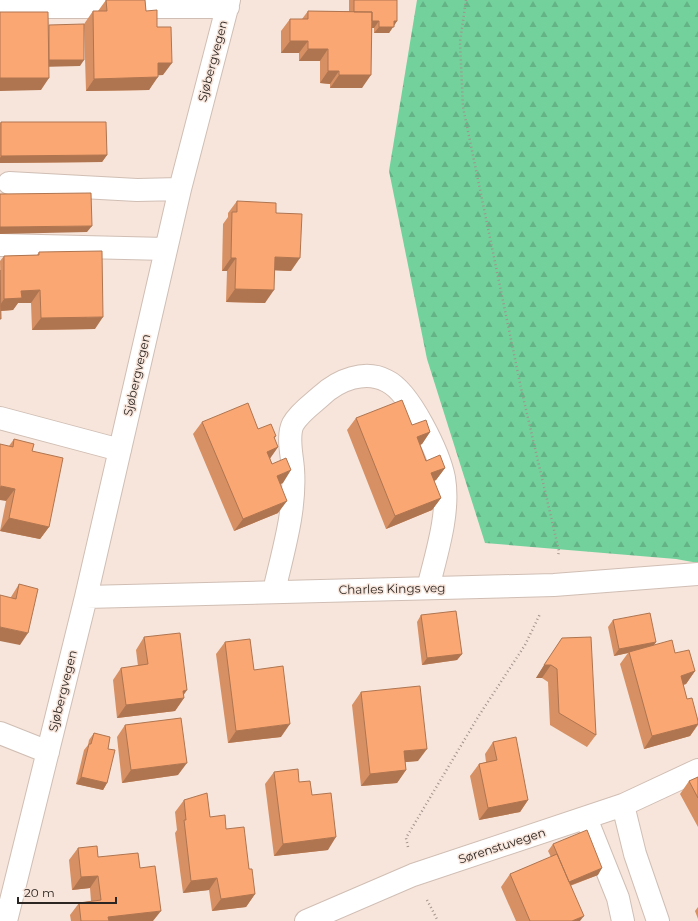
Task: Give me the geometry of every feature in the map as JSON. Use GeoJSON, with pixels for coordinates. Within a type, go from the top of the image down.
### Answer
{"type":"FeatureCollection","features":[{"type":"Feature","properties":{"kind":"street"},"geometry":{"type":"LineString","coordinates":[[0,6],[228,3]]}},
{"type":"Feature","properties":{"kind":"street","name":"Sjøbergvegen"},"geometry":{"type":"LineString","coordinates":[[6,921],[86,597],[180,189],[228,3]]}},
{"type":"Feature","properties":{"kind":"street"},"geometry":{"type":"LineString","coordinates":[[9,183],[137,190],[180,189]]}},
{"type":"Feature","properties":{"kind":"street"},"geometry":{"type":"LineString","coordinates":[[0,245],[166,250]]}},
{"type":"Feature","properties":{"kind":"street"},"geometry":{"type":"LineString","coordinates":[[274,591],[289,526],[294,474],[290,432],[293,423],[326,390],[354,377],[371,376],[387,381],[399,390],[409,404],[434,448],[444,479],[444,507],[440,538],[428,588]]}},
{"type":"Feature","properties":{"kind":"street"},"geometry":{"type":"LineString","coordinates":[[0,418],[120,450]]}},
{"type":"Feature","properties":{"kind":"street","name":"Charles Kings veg"},"geometry":{"type":"LineString","coordinates":[[86,597],[554,585],[698,574]]}},
{"type":"Feature","properties":{"kind":"street"},"geometry":{"type":"LineString","coordinates":[[0,733],[48,752]]}},
{"type":"Feature","properties":{"kind":"street","name":"Sørenstuvegen"},"geometry":{"type":"LineString","coordinates":[[306,921],[413,875],[586,818],[623,804],[698,770]]}},
{"type":"Feature","properties":{"kind":"street"},"geometry":{"type":"LineString","coordinates":[[623,804],[635,854],[658,921]]}},
{"type":"Feature","properties":{"kind":"street"},"geometry":{"type":"LineString","coordinates":[[586,818],[610,877],[623,921]]}},
{"type":"Feature","properties":{"kind":"path"},"geometry":{"type":"LineString","coordinates":[[438,921],[413,875],[406,838],[478,717],[525,645],[554,585],[559,551],[521,388],[463,107],[460,42],[466,0]]}},
{"type":"Feature","properties":{"kind":"green space"},"geometry":{"type":"Polygon","coordinates":[[[417,0],[698,0],[698,563],[676,559],[485,543],[427,359],[389,171],[417,0]]]}},
{"type":"Feature","properties":{"kind":"building"},"geometry":{"type":"Polygon","coordinates":[[[106,0],[145,0],[146,11],[157,10],[157,27],[171,27],[172,63],[158,63],[158,77],[94,79],[93,11],[107,11],[106,0]]]}},
{"type":"Feature","properties":{"kind":"building"},"geometry":{"type":"Polygon","coordinates":[[[354,0],[397,0],[397,21],[394,21],[394,27],[379,27],[379,21],[372,21],[372,12],[354,12],[354,0]]]}},
{"type":"Feature","properties":{"kind":"building"},"geometry":{"type":"Polygon","coordinates":[[[308,11],[372,12],[371,75],[339,75],[339,71],[328,71],[328,49],[308,49],[308,41],[290,41],[290,19],[308,19],[308,11]]]}},
{"type":"Feature","properties":{"kind":"building"},"geometry":{"type":"Polygon","coordinates":[[[0,12],[48,12],[49,78],[0,78],[0,12]]]}},
{"type":"Feature","properties":{"kind":"building"},"geometry":{"type":"Polygon","coordinates":[[[84,24],[84,60],[49,60],[49,25],[84,24]]]}},
{"type":"Feature","properties":{"kind":"building"},"geometry":{"type":"Polygon","coordinates":[[[1,122],[106,122],[107,155],[1,156],[1,122]]]}},
{"type":"Feature","properties":{"kind":"building"},"geometry":{"type":"Polygon","coordinates":[[[91,193],[92,226],[0,227],[0,194],[91,193]]]}},
{"type":"Feature","properties":{"kind":"building"},"geometry":{"type":"Polygon","coordinates":[[[237,201],[276,203],[276,213],[302,214],[300,258],[275,257],[274,290],[235,289],[236,258],[231,258],[232,212],[237,212],[237,201]]]}},
{"type":"Feature","properties":{"kind":"building"},"geometry":{"type":"Polygon","coordinates":[[[102,251],[103,317],[41,318],[40,290],[21,291],[22,298],[4,299],[4,256],[39,255],[39,252],[102,251]]]}},
{"type":"Feature","properties":{"kind":"building"},"geometry":{"type":"Polygon","coordinates":[[[0,270],[1,319],[0,319],[0,270]]]}},
{"type":"Feature","properties":{"kind":"building"},"geometry":{"type":"Polygon","coordinates":[[[402,400],[412,425],[426,420],[430,432],[417,437],[426,461],[440,455],[445,468],[431,473],[441,498],[395,516],[356,418],[402,400]]]}},
{"type":"Feature","properties":{"kind":"building"},"geometry":{"type":"Polygon","coordinates":[[[248,403],[258,429],[271,424],[276,436],[274,437],[278,447],[267,452],[272,464],[286,458],[291,470],[277,476],[287,501],[243,519],[202,422],[248,403]]]}},
{"type":"Feature","properties":{"kind":"building"},"geometry":{"type":"Polygon","coordinates":[[[14,439],[34,444],[32,451],[63,458],[49,527],[9,518],[15,489],[1,486],[0,491],[0,444],[13,447],[14,439]]]}},
{"type":"Feature","properties":{"kind":"building"},"geometry":{"type":"Polygon","coordinates":[[[19,584],[38,589],[28,633],[0,627],[0,595],[16,599],[19,584]]]}},
{"type":"Feature","properties":{"kind":"building"},"geometry":{"type":"Polygon","coordinates":[[[456,611],[462,654],[427,658],[421,615],[456,611]]]}},
{"type":"Feature","properties":{"kind":"building"},"geometry":{"type":"Polygon","coordinates":[[[650,613],[656,642],[619,649],[613,620],[650,613]]]}},
{"type":"Feature","properties":{"kind":"building"},"geometry":{"type":"Polygon","coordinates":[[[180,633],[187,690],[183,691],[184,698],[126,705],[121,668],[148,664],[144,637],[180,633]]]}},
{"type":"Feature","properties":{"kind":"building"},"geometry":{"type":"Polygon","coordinates":[[[591,637],[596,735],[559,713],[557,669],[551,665],[544,665],[562,638],[591,637]]]}},
{"type":"Feature","properties":{"kind":"building"},"geometry":{"type":"Polygon","coordinates":[[[250,639],[254,670],[283,666],[290,724],[236,731],[225,642],[250,639]]]}},
{"type":"Feature","properties":{"kind":"building"},"geometry":{"type":"Polygon","coordinates":[[[672,640],[675,653],[689,650],[695,671],[681,676],[687,699],[692,698],[698,724],[652,736],[629,652],[672,640]]]}},
{"type":"Feature","properties":{"kind":"building"},"geometry":{"type":"Polygon","coordinates":[[[420,686],[427,749],[404,751],[406,770],[370,774],[361,692],[420,686]]]}},
{"type":"Feature","properties":{"kind":"building"},"geometry":{"type":"Polygon","coordinates":[[[181,718],[187,763],[131,770],[125,725],[181,718]]]}},
{"type":"Feature","properties":{"kind":"building"},"geometry":{"type":"Polygon","coordinates":[[[94,733],[110,737],[108,749],[115,750],[107,783],[81,777],[89,744],[91,744],[94,733]]]}},
{"type":"Feature","properties":{"kind":"building"},"geometry":{"type":"Polygon","coordinates":[[[516,737],[528,800],[488,808],[479,764],[497,760],[493,742],[516,737]]]}},
{"type":"Feature","properties":{"kind":"building"},"geometry":{"type":"Polygon","coordinates":[[[298,769],[299,782],[310,781],[312,795],[331,793],[336,837],[283,844],[274,772],[298,769]]]}},
{"type":"Feature","properties":{"kind":"building"},"geometry":{"type":"Polygon","coordinates":[[[698,777],[698,798],[689,781],[698,777]]]}},
{"type":"Feature","properties":{"kind":"building"},"geometry":{"type":"Polygon","coordinates":[[[207,793],[210,817],[225,815],[226,829],[244,827],[249,869],[252,869],[255,894],[221,899],[217,878],[191,881],[184,820],[186,820],[184,800],[207,793]]]}},
{"type":"Feature","properties":{"kind":"building"},"geometry":{"type":"Polygon","coordinates":[[[587,830],[602,868],[569,882],[553,844],[587,830]]]}},
{"type":"Feature","properties":{"kind":"building"},"geometry":{"type":"Polygon","coordinates":[[[97,846],[98,857],[138,853],[140,868],[155,866],[161,911],[108,917],[109,921],[81,921],[79,903],[101,900],[98,876],[81,877],[78,848],[97,846]]]}},
{"type":"Feature","properties":{"kind":"building"},"geometry":{"type":"Polygon","coordinates":[[[557,854],[584,916],[572,921],[530,921],[510,874],[557,854]]]}}]}
